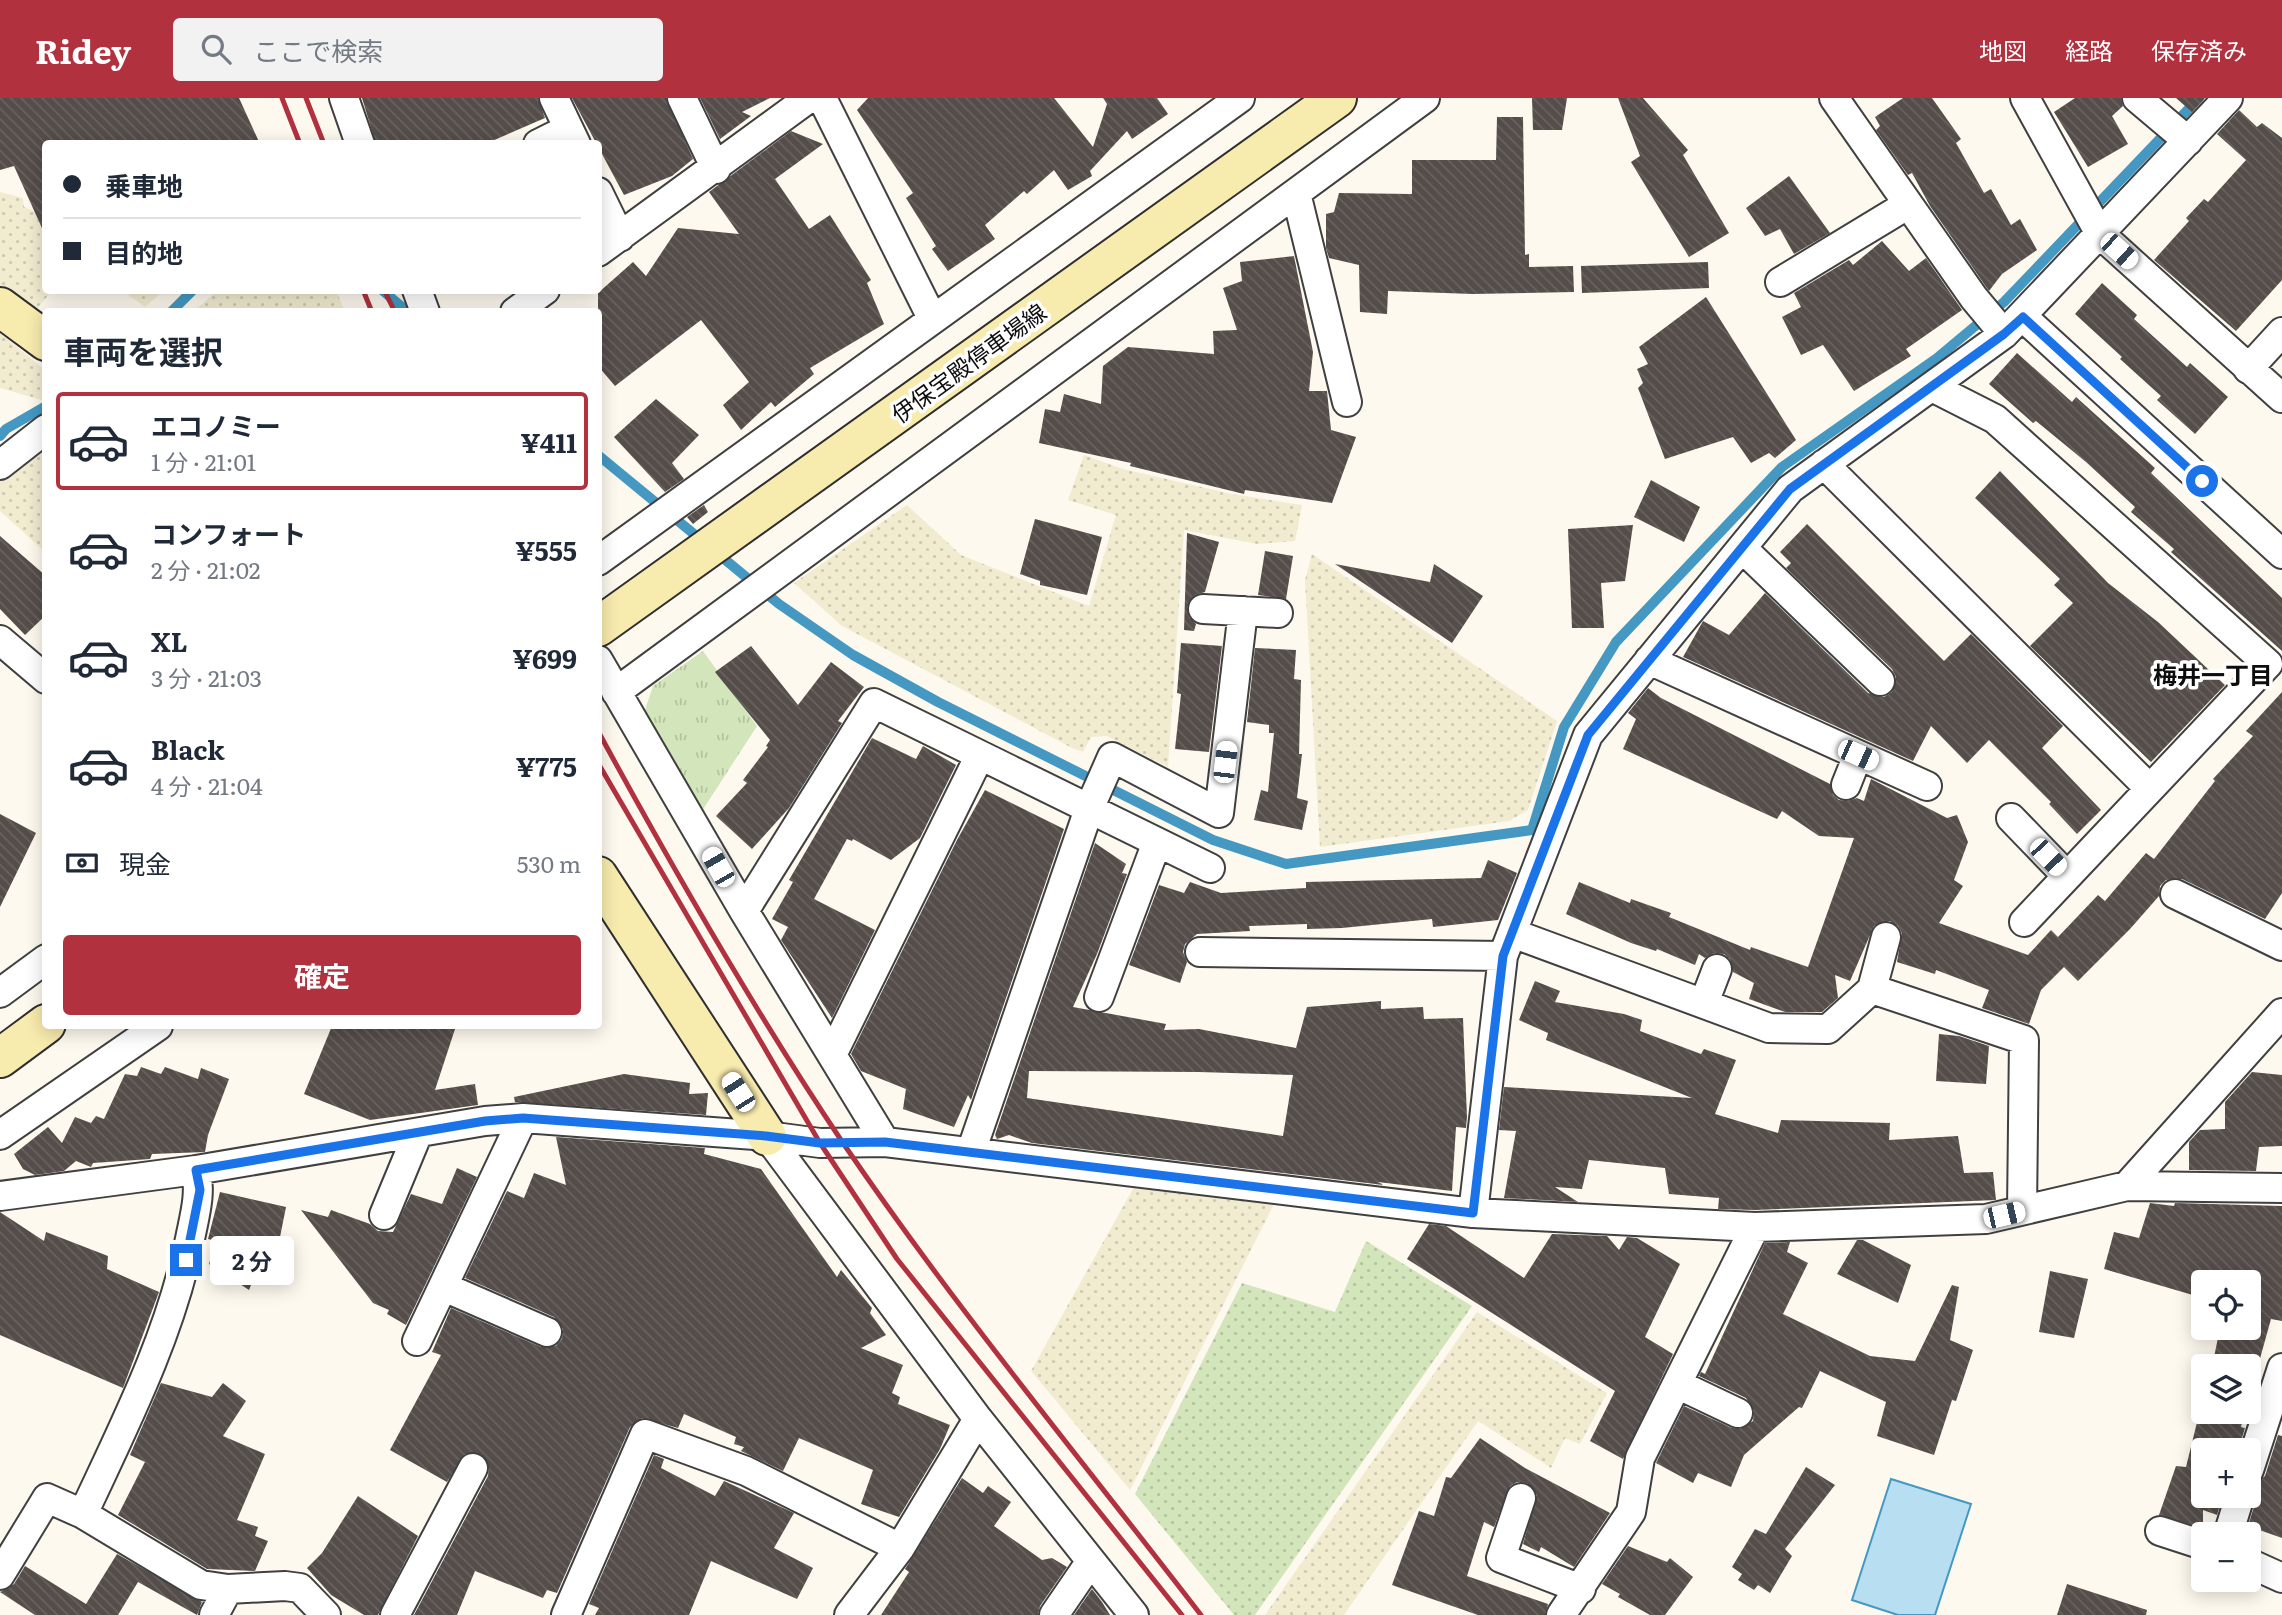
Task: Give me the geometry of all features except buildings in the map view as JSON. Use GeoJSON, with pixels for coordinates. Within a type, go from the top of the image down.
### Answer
{"type":"FeatureCollection","features":[{"type":"Feature","properties":{"kind":"main road","name":"伊保宝殿停車場線"},"geometry":{"type":"LineString","coordinates":[[602,623],[1337,98]]}},
{"type":"Feature","properties":{"kind":"main road"},"geometry":{"type":"LineString","coordinates":[[0,307],[42,338]]}},
{"type":"Feature","properties":{"kind":"main road"},"geometry":{"type":"LineString","coordinates":[[602,882],[766,1136]]}},
{"type":"Feature","properties":{"kind":"main road"},"geometry":{"type":"LineString","coordinates":[[0,1058],[42,1027]]}},
{"type":"Feature","properties":{"kind":"street"},"geometry":{"type":"LineString","coordinates":[[344,98],[359,140]]}},
{"type":"Feature","properties":{"kind":"street"},"geometry":{"type":"LineString","coordinates":[[554,98],[572,136]]}},
{"type":"Feature","properties":{"kind":"street"},"geometry":{"type":"LineString","coordinates":[[682,98],[716,169]]}},
{"type":"Feature","properties":{"kind":"street"},"geometry":{"type":"LineString","coordinates":[[602,211],[609,245],[810,98]]}},
{"type":"Feature","properties":{"kind":"street"},"geometry":{"type":"LineString","coordinates":[[822,98],[932,318]]}},
{"type":"Feature","properties":{"kind":"street"},"geometry":{"type":"LineString","coordinates":[[602,558],[1240,98]]}},
{"type":"Feature","properties":{"kind":"street"},"geometry":{"type":"LineString","coordinates":[[616,692],[1425,98]]}},
{"type":"Feature","properties":{"kind":"street"},"geometry":{"type":"LineString","coordinates":[[1834,98],[1974,298],[2014,325],[2282,554]]}},
{"type":"Feature","properties":{"kind":"street"},"geometry":{"type":"LineString","coordinates":[[2025,98],[2082,197],[2100,234],[2282,398]]}},
{"type":"Feature","properties":{"kind":"street"},"geometry":{"type":"LineString","coordinates":[[1473,1213],[1507,945],[1588,735],[1790,489],[2014,325],[2228,98]]}},
{"type":"Feature","properties":{"kind":"street"},"geometry":{"type":"LineString","coordinates":[[2147,107],[2188,141]]}},
{"type":"Feature","properties":{"kind":"street"},"geometry":{"type":"LineString","coordinates":[[1296,193],[1347,401]]}},
{"type":"Feature","properties":{"kind":"street"},"geometry":{"type":"LineString","coordinates":[[1780,282],[1908,205]]}},
{"type":"Feature","properties":{"kind":"street"},"geometry":{"type":"LineString","coordinates":[[520,308],[540,294]]}},
{"type":"Feature","properties":{"kind":"street"},"geometry":{"type":"LineString","coordinates":[[2248,369],[2282,332]]}},
{"type":"Feature","properties":{"kind":"street"},"geometry":{"type":"LineString","coordinates":[[1932,387],[1995,419],[2268,664],[2024,922]]}},
{"type":"Feature","properties":{"kind":"street"},"geometry":{"type":"LineString","coordinates":[[0,465],[42,432]]}},
{"type":"Feature","properties":{"kind":"street"},"geometry":{"type":"LineString","coordinates":[[1824,464],[2149,788]]}},
{"type":"Feature","properties":{"kind":"street"},"geometry":{"type":"LineString","coordinates":[[1742,548],[1880,681]]}},
{"type":"Feature","properties":{"kind":"street"},"geometry":{"type":"LineString","coordinates":[[1203,609],[1278,613]]}},
{"type":"Feature","properties":{"kind":"street"},"geometry":{"type":"LineString","coordinates":[[971,1152],[1088,808],[1112,757],[1219,813],[1243,611]]}},
{"type":"Feature","properties":{"kind":"street"},"geometry":{"type":"LineString","coordinates":[[0,640],[42,676]]}},
{"type":"Feature","properties":{"kind":"street"},"geometry":{"type":"LineString","coordinates":[[1649,660],[1927,786]]}},
{"type":"Feature","properties":{"kind":"street"},"geometry":{"type":"LineString","coordinates":[[602,667],[744,911],[885,1142]]}},
{"type":"Feature","properties":{"kind":"street"},"geometry":{"type":"LineString","coordinates":[[744,911],[874,703],[1210,869]]}},
{"type":"Feature","properties":{"kind":"street"},"geometry":{"type":"LineString","coordinates":[[832,1055],[980,755]]}},
{"type":"Feature","properties":{"kind":"street"},"geometry":{"type":"LineString","coordinates":[[1846,785],[1858,755]]}},
{"type":"Feature","properties":{"kind":"street"},"geometry":{"type":"LineString","coordinates":[[2011,818],[2067,876]]}},
{"type":"Feature","properties":{"kind":"street"},"geometry":{"type":"LineString","coordinates":[[1099,998],[1157,842]]}},
{"type":"Feature","properties":{"kind":"street"},"geometry":{"type":"LineString","coordinates":[[2175,894],[2282,946]]}},
{"type":"Feature","properties":{"kind":"street"},"geometry":{"type":"LineString","coordinates":[[1200,951],[1507,945],[1704,1003],[1769,1028],[1828,1030],[1872,989],[1886,937]]}},
{"type":"Feature","properties":{"kind":"street"},"geometry":{"type":"LineString","coordinates":[[0,992],[42,962]]}},
{"type":"Feature","properties":{"kind":"street"},"geometry":{"type":"LineString","coordinates":[[1704,1003],[1717,969]]}},
{"type":"Feature","properties":{"kind":"street"},"geometry":{"type":"LineString","coordinates":[[1872,989],[2024,1040],[2022,1210]]}},
{"type":"Feature","properties":{"kind":"street"},"geometry":{"type":"LineString","coordinates":[[2127,1186],[2282,1013]]}},
{"type":"Feature","properties":{"kind":"street"},"geometry":{"type":"LineString","coordinates":[[0,1135],[154,1029]]}},
{"type":"Feature","properties":{"kind":"street"},"geometry":{"type":"LineString","coordinates":[[417,1341],[523,1118]]}},
{"type":"Feature","properties":{"kind":"street"},"geometry":{"type":"LineString","coordinates":[[0,1196],[196,1170],[523,1118],[766,1136],[820,1143],[885,1142],[1473,1213],[1755,1227],[1986,1219],[2127,1186],[2282,1188]]}},
{"type":"Feature","properties":{"kind":"street"},"geometry":{"type":"LineString","coordinates":[[383,1214],[418,1133]]}},
{"type":"Feature","properties":{"kind":"street"},"geometry":{"type":"LineString","coordinates":[[766,1136],[978,1419],[1134,1615]]}},
{"type":"Feature","properties":{"kind":"street"},"geometry":{"type":"LineString","coordinates":[[83,1514],[148,1374],[181,1283],[200,1190],[196,1170]]}},
{"type":"Feature","properties":{"kind":"street"},"geometry":{"type":"LineString","coordinates":[[1561,1615],[1631,1513],[1640,1458],[1755,1227]]}},
{"type":"Feature","properties":{"kind":"street"},"geometry":{"type":"LineString","coordinates":[[444,1287],[547,1332]]}},
{"type":"Feature","properties":{"kind":"street"},"geometry":{"type":"LineString","coordinates":[[2259,1438],[2282,1367]]}},
{"type":"Feature","properties":{"kind":"street"},"geometry":{"type":"LineString","coordinates":[[1677,1384],[1738,1413]]}},
{"type":"Feature","properties":{"kind":"street"},"geometry":{"type":"LineString","coordinates":[[849,1615],[900,1548],[978,1419]]}},
{"type":"Feature","properties":{"kind":"street"},"geometry":{"type":"LineString","coordinates":[[566,1615],[645,1434],[746,1471],[900,1548]]}},
{"type":"Feature","properties":{"kind":"street"},"geometry":{"type":"LineString","coordinates":[[395,1615],[473,1468]]}},
{"type":"Feature","properties":{"kind":"street"},"geometry":{"type":"LineString","coordinates":[[0,1575],[47,1498],[83,1514],[201,1585],[228,1589],[285,1586],[300,1588],[327,1615]]}},
{"type":"Feature","properties":{"kind":"street"},"geometry":{"type":"LineString","coordinates":[[1521,1498],[1501,1558],[1581,1589]]}},
{"type":"Feature","properties":{"kind":"street"},"geometry":{"type":"LineString","coordinates":[[2160,1531],[2191,1541]]}},
{"type":"Feature","properties":{"kind":"street"},"geometry":{"type":"LineString","coordinates":[[1054,1615],[1091,1561]]}},
{"type":"Feature","properties":{"kind":"street"},"geometry":{"type":"LineString","coordinates":[[2261,1568],[2282,1578]]}},
{"type":"Feature","properties":{"kind":"street"},"geometry":{"type":"LineString","coordinates":[[214,1615],[228,1589]]}},
{"type":"Feature","properties":{"kind":"shaded area"},"geometry":{"type":"Polygon","coordinates":[[[0,192],[23,198],[24,207],[42,215],[42,294],[49,294],[34,312],[0,286],[0,192]]]}},
{"type":"Feature","properties":{"kind":"shaded area"},"geometry":{"type":"Polygon","coordinates":[[[127,294],[160,294],[145,307],[127,294]]]}},
{"type":"Feature","properties":{"kind":"shaded area"},"geometry":{"type":"Polygon","coordinates":[[[213,294],[337,294],[344,308],[197,308],[213,294]]]}},
{"type":"Feature","properties":{"kind":"shaded area"},"geometry":{"type":"Polygon","coordinates":[[[0,333],[42,368],[42,400],[0,388],[0,333]]]}},
{"type":"Feature","properties":{"kind":"shaded area"},"geometry":{"type":"Polygon","coordinates":[[[42,452],[42,549],[0,511],[0,480],[12,464],[42,452]]]}},
{"type":"Feature","properties":{"kind":"shaded area"},"geometry":{"type":"Polygon","coordinates":[[[1084,455],[1123,469],[1232,494],[1302,505],[1295,541],[1257,544],[1184,530],[1168,767],[1107,736],[1091,737],[1083,752],[1072,748],[842,626],[794,583],[907,505],[961,555],[1089,606],[1116,515],[1068,500],[1084,455]]]}},
{"type":"Feature","properties":{"kind":"shaded area"},"geometry":{"type":"Polygon","coordinates":[[[1312,554],[1557,721],[1528,810],[1509,821],[1320,847],[1305,580],[1312,554]]]}},
{"type":"Feature","properties":{"kind":"shaded area"},"geometry":{"type":"Polygon","coordinates":[[[1134,1187],[1274,1204],[1130,1490],[1031,1371],[1134,1187]]]}},
{"type":"Feature","properties":{"kind":"shaded area"},"geometry":{"type":"Polygon","coordinates":[[[1477,1312],[1607,1393],[1580,1444],[1565,1438],[1551,1468],[1478,1421],[1344,1615],[1265,1615],[1477,1312]]]}},
{"type":"Feature","properties":{"kind":"green space"},"geometry":{"type":"Polygon","coordinates":[[[703,651],[757,726],[700,814],[644,713],[653,686],[703,651]]]}},
{"type":"Feature","properties":{"kind":"green space"},"geometry":{"type":"Polygon","coordinates":[[[1366,1241],[1472,1306],[1255,1615],[1234,1615],[1135,1494],[1242,1283],[1335,1312],[1366,1241]]]}},
{"type":"Feature","properties":{"kind":"water"},"geometry":{"type":"Polygon","coordinates":[[[1891,1479],[1971,1504],[1935,1615],[1898,1615],[1852,1600],[1891,1479]]]}},
{"type":"Feature","properties":{"kind":"waterway"},"geometry":{"type":"LineString","coordinates":[[602,458],[779,604],[853,655],[938,702],[1213,840],[1286,864],[1532,830],[1564,727],[1616,642],[1782,467],[1937,358],[2004,302],[2199,98]]}},
{"type":"Feature","properties":{"kind":"waterway"},"geometry":{"type":"LineString","coordinates":[[175,308],[189,294]]}},
{"type":"Feature","properties":{"kind":"waterway"},"geometry":{"type":"LineString","coordinates":[[387,294],[403,308]]}},
{"type":"Feature","properties":{"kind":"waterway"},"geometry":{"type":"LineString","coordinates":[[0,436],[6,429],[42,408]]}},
{"type":"Feature","properties":{"kind":"railway"},"geometry":{"type":"LineString","coordinates":[[282,98],[298,140]]}},
{"type":"Feature","properties":{"kind":"railway"},"geometry":{"type":"LineString","coordinates":[[306,98],[322,140]]}},
{"type":"Feature","properties":{"kind":"railway"},"geometry":{"type":"LineString","coordinates":[[365,294],[370,308]]}},
{"type":"Feature","properties":{"kind":"railway"},"geometry":{"type":"LineString","coordinates":[[386,294],[393,308]]}},
{"type":"Feature","properties":{"kind":"railway"},"geometry":{"type":"LineString","coordinates":[[602,738],[716,940],[843,1143],[973,1323],[1201,1615]]}},
{"type":"Feature","properties":{"kind":"railway"},"geometry":{"type":"LineString","coordinates":[[602,770],[820,1143],[897,1259],[1182,1615]]}},
{"type":"Feature","properties":{"kind":"district","name":"梅井一丁目"},"geometry":{"type":"Point","coordinates":[2213,673]}},
{"type":"Feature","properties":{"kind":"route"},"geometry":{"type":"LineString","coordinates":[[186,1260],[200,1190],[196,1170],[485,1121],[523,1118],[766,1136],[820,1143],[885,1142],[1473,1213],[1503,956],[1588,735],[1790,489],[2004,334],[2023,317],[2202,481]]}}]}
